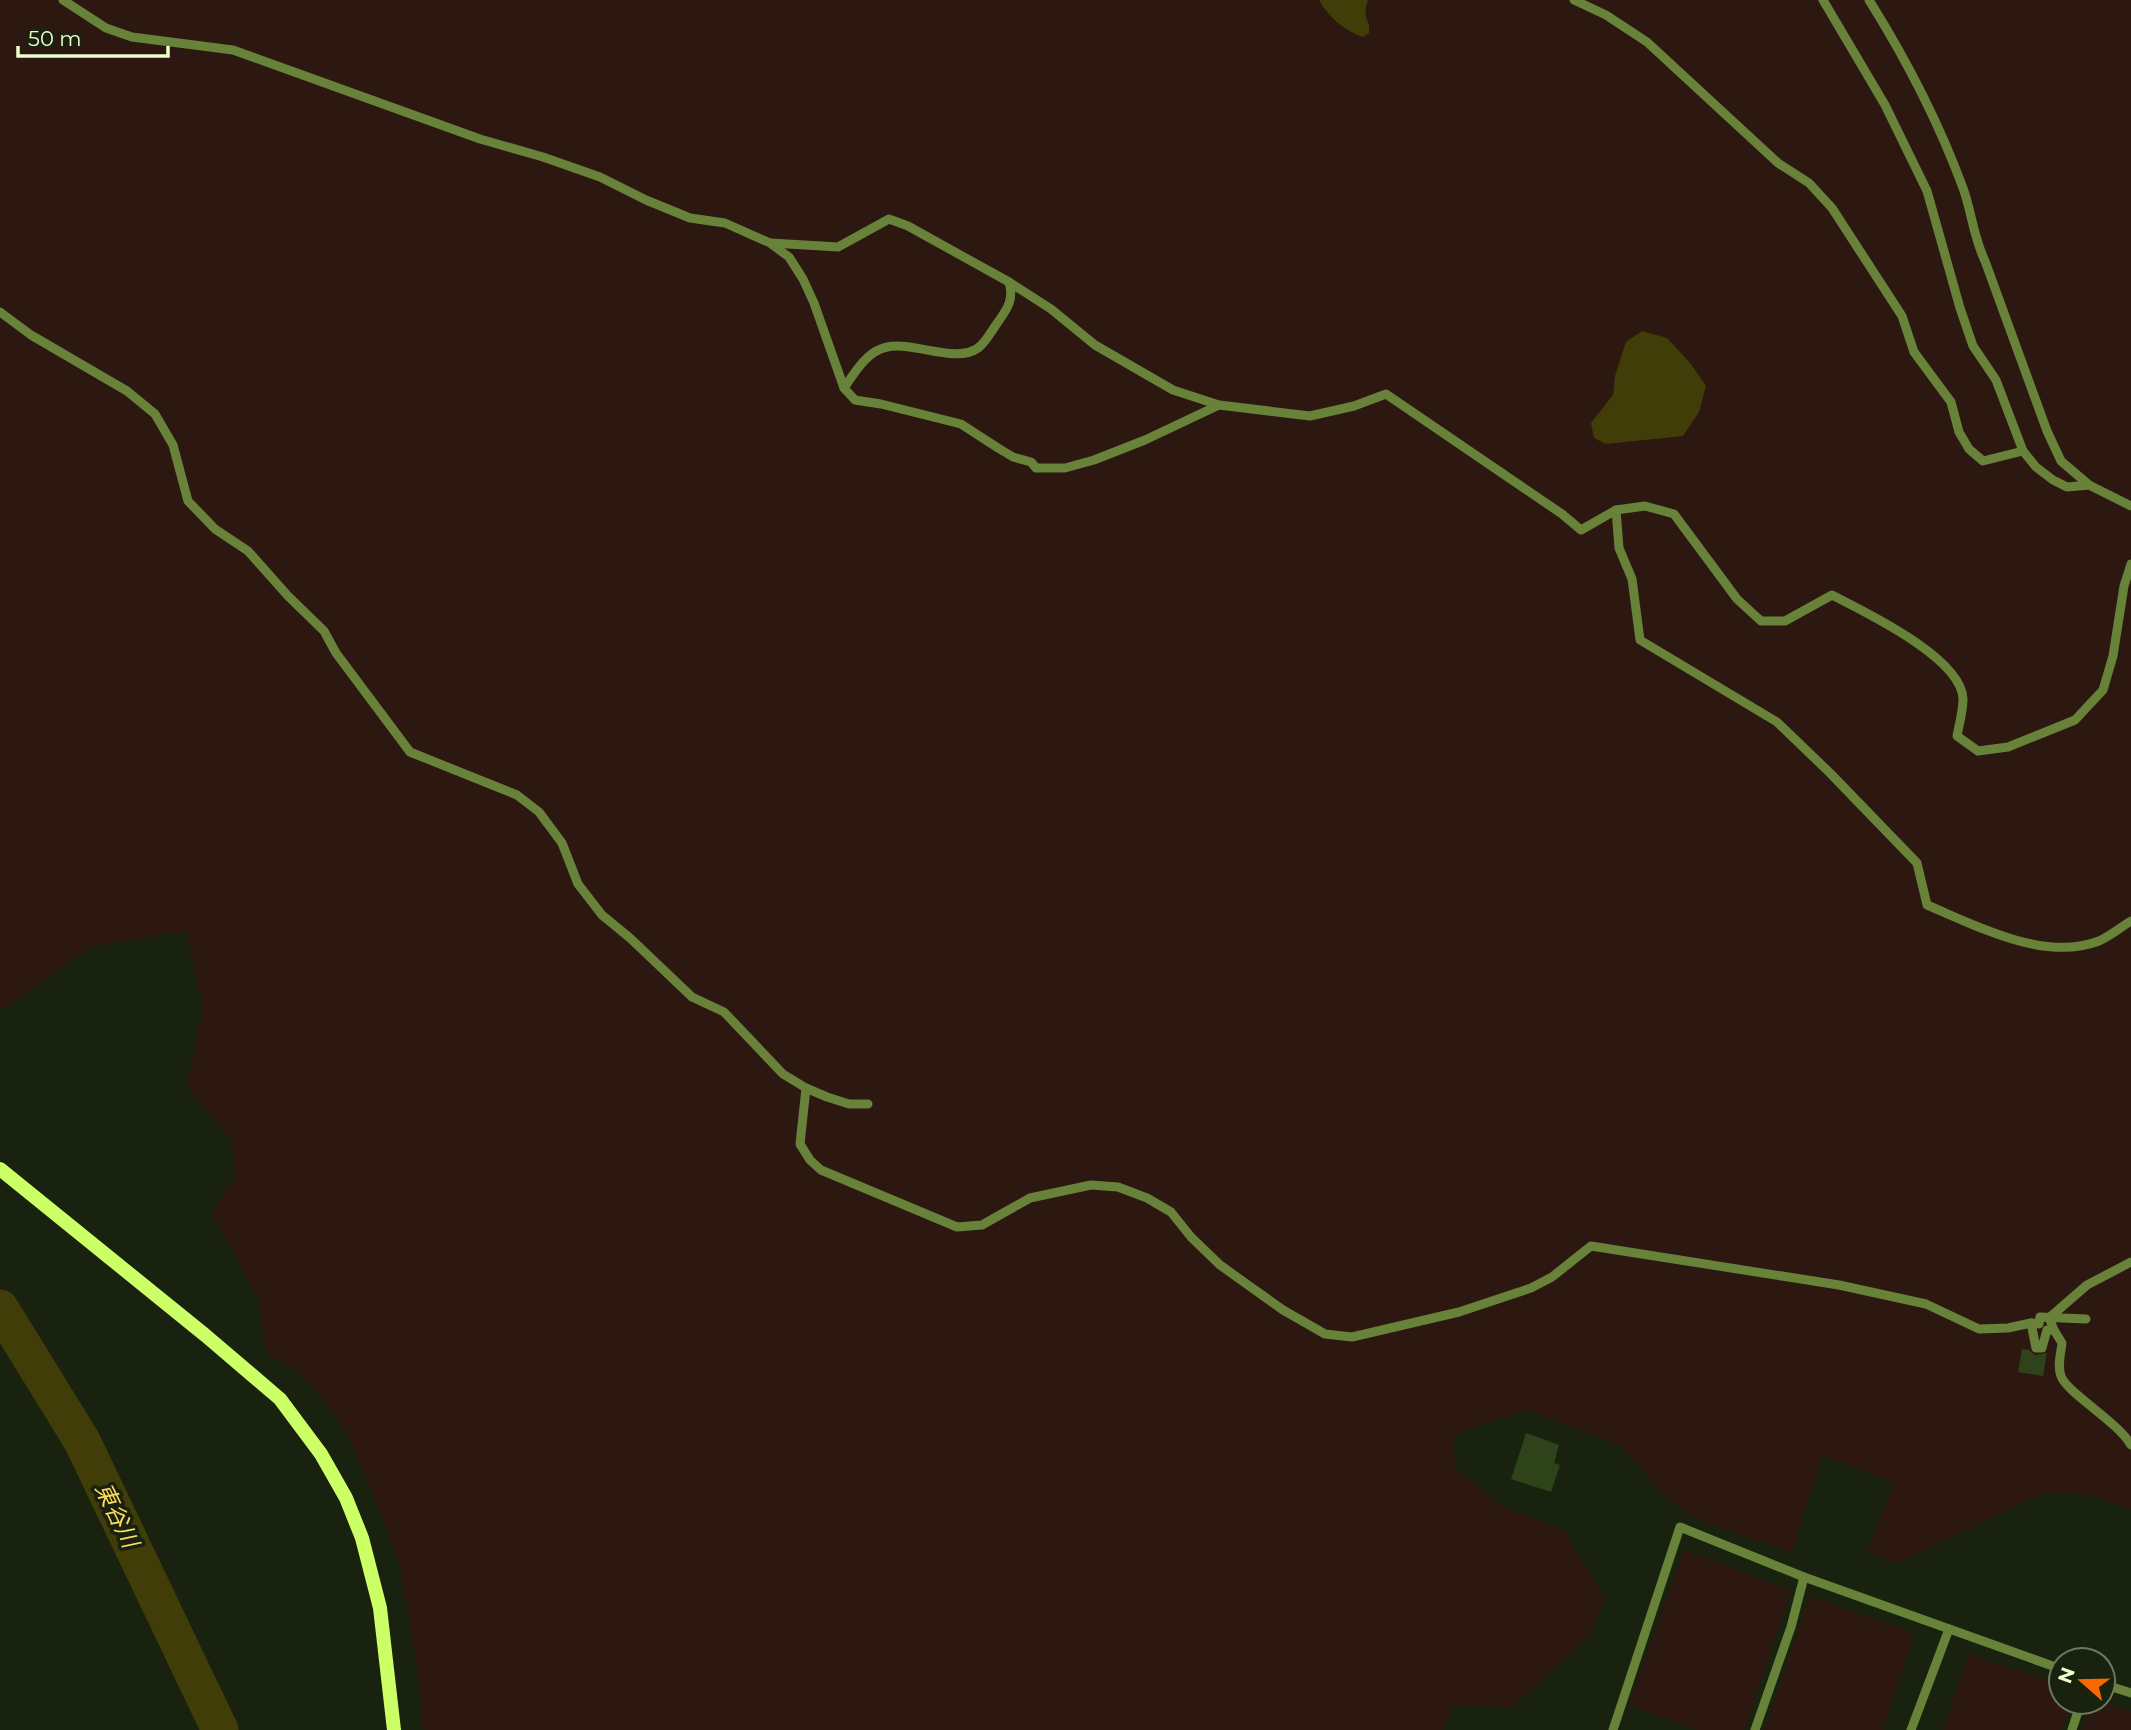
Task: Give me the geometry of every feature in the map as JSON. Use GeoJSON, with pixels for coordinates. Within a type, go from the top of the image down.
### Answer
{"type":"FeatureCollection","features":[{"type":"Feature","properties":{"kind":"street"},"geometry":{"type":"LineString","coordinates":[[0,1169],[280,1399],[321,1454],[346,1498],[362,1538],[380,1608],[394,1730]]}},
{"type":"Feature","properties":{"kind":"lane"},"geometry":{"type":"LineString","coordinates":[[63,0],[106,28],[132,37],[233,50],[480,139],[600,177],[690,218],[725,223],[770,243],[789,257],[803,279],[844,388],[855,400],[961,424],[1006,452],[1031,462],[1036,468],[1065,468],[1094,460],[1145,440],[1219,405]]}},
{"type":"Feature","properties":{"kind":"lane"},"geometry":{"type":"LineString","coordinates":[[1574,0],[1606,15],[1647,42],[1778,163],[1809,183],[1832,208],[1902,316],[1914,352],[1951,402],[1959,432],[1969,449],[1983,461],[2023,451]]}},
{"type":"Feature","properties":{"kind":"lane"},"geometry":{"type":"LineString","coordinates":[[1823,0],[1885,105],[1927,191],[1959,308],[1973,346],[1996,380],[2023,451],[2036,467],[2053,480],[2067,487],[2089,485]]}},
{"type":"Feature","properties":{"kind":"lane"},"geometry":{"type":"LineString","coordinates":[[1870,0],[1926,102],[1964,191],[1975,242],[2061,461],[2089,485],[2131,506]]}},
{"type":"Feature","properties":{"kind":"lane"},"geometry":{"type":"LineString","coordinates":[[770,243],[838,247],[889,219],[908,226],[1010,282],[1051,309],[1095,345],[1173,390],[1219,405],[1310,416],[1354,406],[1385,394],[1551,506],[1581,530],[1616,510],[1645,506],[1674,514],[1737,599],[1761,621],[1785,621],[1832,595],[1924,648],[1951,670],[1964,697],[1957,736],[1978,751],[2008,747],[2075,720],[2103,690],[2113,656],[2124,586],[2131,564]]}},
{"type":"Feature","properties":{"kind":"lane"},"geometry":{"type":"LineString","coordinates":[[844,388],[872,353],[888,346],[957,354],[970,353],[981,347],[1009,307],[1012,294],[1010,282]]}},
{"type":"Feature","properties":{"kind":"lane"},"geometry":{"type":"LineString","coordinates":[[0,312],[31,335],[127,391],[155,414],[173,445],[188,501],[215,528],[248,551],[324,631],[336,653],[410,752],[517,795],[539,812],[562,843],[578,884],[602,915],[692,997],[724,1012],[783,1074],[806,1088],[849,1104],[868,1104]]}},
{"type":"Feature","properties":{"kind":"lane"},"geometry":{"type":"LineString","coordinates":[[1616,510],[1619,548],[1632,579],[1640,640],[1777,722],[1917,863],[1927,905],[1991,932],[2047,947],[2098,941],[2131,921]]}},
{"type":"Feature","properties":{"kind":"lane"},"geometry":{"type":"LineString","coordinates":[[806,1088],[800,1144],[810,1160],[821,1170],[957,1227],[982,1225],[1030,1198],[1091,1185],[1118,1187],[1147,1198],[1171,1212],[1191,1237],[1220,1265],[1283,1310],[1325,1334],[1352,1337],[1459,1312],[1531,1288],[1552,1276],[1591,1246],[1876,1293],[1926,1304],[1979,1329],[2039,1324],[2040,1317],[2086,1319]]}},
{"type":"Feature","properties":{"kind":"lane"},"geometry":{"type":"LineString","coordinates":[[2049,1318],[2087,1285],[2131,1262]]}},
{"type":"Feature","properties":{"kind":"lane"},"geometry":{"type":"LineString","coordinates":[[2049,1318],[2062,1343],[2059,1362],[2061,1377],[2069,1388],[2115,1426],[2131,1445]]}},
{"type":"Feature","properties":{"kind":"lane"},"geometry":{"type":"LineString","coordinates":[[2031,1323],[2035,1349],[2042,1349],[2047,1330],[2054,1330]]}},
{"type":"Feature","properties":{"kind":"lane"},"geometry":{"type":"LineString","coordinates":[[1613,1730],[1680,1527],[1804,1577],[2047,1664]]}},
{"type":"Feature","properties":{"kind":"lane"},"geometry":{"type":"LineString","coordinates":[[1755,1730],[1791,1627],[1804,1577]]}},
{"type":"Feature","properties":{"kind":"lane"},"geometry":{"type":"LineString","coordinates":[[1911,1730],[1949,1629]]}},
{"type":"Feature","properties":{"kind":"shaded area"},"geometry":{"type":"Polygon","coordinates":[[[0,0],[2131,0],[2131,1510],[2093,1496],[2044,1492],[1897,1564],[1867,1552],[1894,1483],[1822,1455],[1792,1553],[1694,1518],[1669,1500],[1620,1445],[1525,1410],[1454,1434],[1455,1469],[1503,1507],[1564,1530],[1605,1599],[1588,1637],[1512,1707],[1453,1705],[1444,1730],[423,1730],[420,1687],[399,1562],[368,1481],[349,1438],[330,1408],[298,1371],[268,1354],[257,1296],[211,1211],[236,1176],[231,1140],[186,1086],[203,1007],[186,931],[90,947],[8,1007],[0,1008],[0,0]]]}},
{"type":"Feature","properties":{"kind":"shaded area"},"geometry":{"type":"Polygon","coordinates":[[[1319,0],[1368,0],[1366,18],[1369,33],[1363,37],[1344,27],[1332,18],[1319,0]]]}},
{"type":"Feature","properties":{"kind":"shaded area"},"geometry":{"type":"Polygon","coordinates":[[[1642,331],[1667,338],[1691,364],[1706,386],[1699,412],[1683,436],[1606,444],[1594,438],[1591,423],[1613,395],[1615,376],[1626,342],[1642,331]]]}},
{"type":"Feature","properties":{"kind":"shaded area"},"geometry":{"type":"Polygon","coordinates":[[[1684,1549],[1791,1590],[1744,1730],[1696,1730],[1629,1705],[1684,1549]]]}},
{"type":"Feature","properties":{"kind":"shaded area"},"geometry":{"type":"Polygon","coordinates":[[[1810,1596],[1915,1633],[1883,1730],[1764,1730],[1810,1596]]]}},
{"type":"Feature","properties":{"kind":"shaded area"},"geometry":{"type":"Polygon","coordinates":[[[1968,1654],[2047,1679],[2047,1716],[2066,1716],[2062,1730],[1943,1730],[1968,1654]]]}},
{"type":"Feature","properties":{"kind":"shaded area"},"geometry":{"type":"Polygon","coordinates":[[[2117,1706],[2131,1711],[2131,1730],[2082,1730],[2086,1716],[2117,1716],[2117,1706]]]}},
{"type":"Feature","properties":{"kind":"building"},"geometry":{"type":"Polygon","coordinates":[[[2022,1349],[2035,1355],[2047,1353],[2043,1376],[2018,1372],[2022,1349]]]}},
{"type":"Feature","properties":{"kind":"building"},"geometry":{"type":"Polygon","coordinates":[[[1526,1433],[1559,1445],[1554,1463],[1560,1465],[1551,1492],[1511,1479],[1526,1433]]]}},
{"type":"Feature","properties":{"kind":"waterway","name":"東谷川"},"geometry":{"type":"LineString","coordinates":[[0,1308],[82,1441],[220,1730]]}}]}
